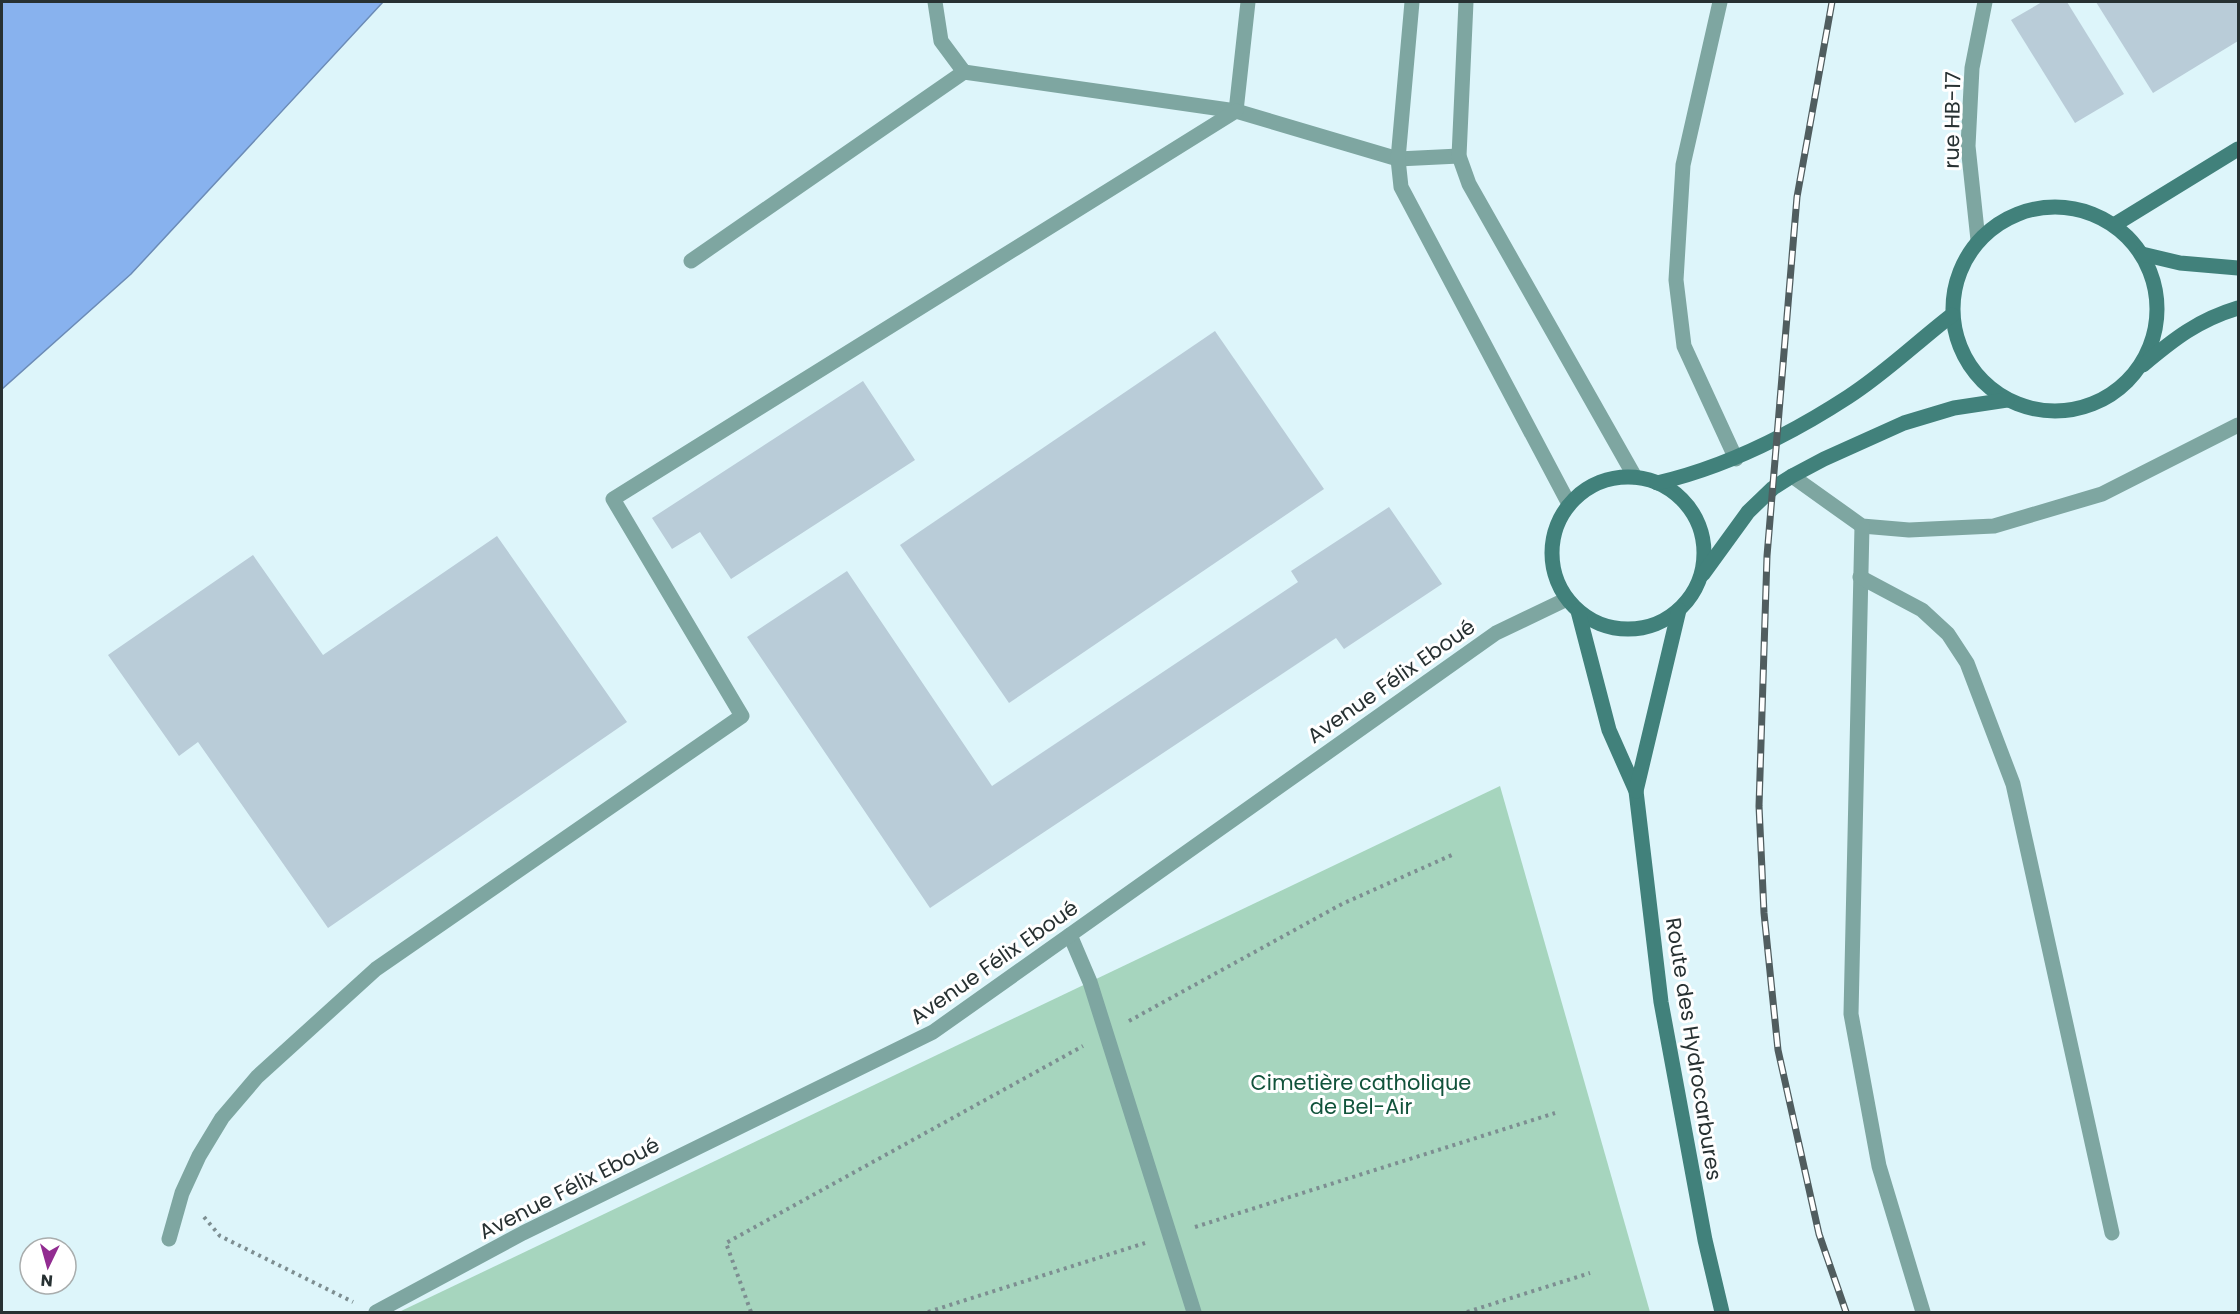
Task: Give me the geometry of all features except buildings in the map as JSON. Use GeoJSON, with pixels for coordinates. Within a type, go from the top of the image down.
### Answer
{"type":"FeatureCollection","features":[{"type":"Feature","properties":{"kind":"street"},"geometry":{"type":"LineString","coordinates":[[935,2],[941,41],[964,72]]}},
{"type":"Feature","properties":{"kind":"street"},"geometry":{"type":"LineString","coordinates":[[1236,111],[1248,2]]}},
{"type":"Feature","properties":{"kind":"street"},"geometry":{"type":"LineString","coordinates":[[1412,2],[1398,159],[1401,187],[1569,504]]}},
{"type":"Feature","properties":{"kind":"street"},"geometry":{"type":"LineString","coordinates":[[1466,2],[1459,156],[1469,184],[1635,477]]}},
{"type":"Feature","properties":{"kind":"street"},"geometry":{"type":"LineString","coordinates":[[1720,2],[1683,165],[1676,280],[1684,346],[1736,459]]}},
{"type":"Feature","properties":{"kind":"street","name":"rue HB-17"},"geometry":{"type":"LineString","coordinates":[[1978,240],[1968,146],[1972,68],[1985,2]]}},
{"type":"Feature","properties":{"kind":"street"},"geometry":{"type":"LineString","coordinates":[[691,261],[964,72],[1236,111],[1398,159],[1459,156]]}},
{"type":"Feature","properties":{"kind":"street"},"geometry":{"type":"LineString","coordinates":[[169,1239],[182,1192],[199,1156],[222,1118],[257,1077],[376,969],[742,716],[613,499],[1236,111]]}},
{"type":"Feature","properties":{"kind":"street"},"geometry":{"type":"LineString","coordinates":[[2114,225],[2238,149]]}},
{"type":"Feature","properties":{"kind":"street"},"geometry":{"type":"LineString","coordinates":[[2139,369],[2152,342],[2157,312],[2154,282],[2142,254],[2114,225],[2092,213],[2068,207],[2043,207],[2019,213],[1996,224],[1978,240],[1963,262],[1956,279],[1952,315],[1960,349],[1979,379],[2007,400],[2035,409],[2064,411],[2101,399],[2118,389],[2181,333],[2217,315],[2238,308]]}},
{"type":"Feature","properties":{"kind":"street"},"geometry":{"type":"LineString","coordinates":[[2142,254],[2180,263],[2238,268]]}},
{"type":"Feature","properties":{"kind":"street"},"geometry":{"type":"LineString","coordinates":[[1657,483],[1736,459],[1849,397],[1952,315]]}},
{"type":"Feature","properties":{"kind":"street"},"geometry":{"type":"LineString","coordinates":[[1701,576],[1704,553],[1701,531],[1692,511],[1676,495],[1657,483],[1635,477],[1611,479],[1589,488],[1569,504],[1557,526],[1551,551],[1555,576],[1567,599],[1578,611],[1597,623],[1618,629],[1640,629],[1661,621],[1679,610],[1693,594],[1701,576],[1748,512],[1773,488],[1792,476],[1904,423],[1954,408],[2007,400]]}},
{"type":"Feature","properties":{"kind":"street"},"geometry":{"type":"LineString","coordinates":[[1792,476],[1862,526],[1909,530],[1994,526],[2102,494],[2238,425]]}},
{"type":"Feature","properties":{"kind":"street"},"geometry":{"type":"LineString","coordinates":[[1862,526],[1851,1014],[1879,1166],[1923,1312]]}},
{"type":"Feature","properties":{"kind":"street"},"geometry":{"type":"LineString","coordinates":[[1860,577],[1922,610],[1948,634],[1968,663],[2013,784],[2112,1233]]}},
{"type":"Feature","properties":{"kind":"street","name":"Avenue Félix Eboué"},"geometry":{"type":"LineString","coordinates":[[376,1312],[523,1233],[933,1032],[1496,633],[1567,599]]}},
{"type":"Feature","properties":{"kind":"street","name":"Route des Hydrocarbures"},"geometry":{"type":"LineString","coordinates":[[1636,790],[1679,610]]}},
{"type":"Feature","properties":{"kind":"street","name":"Route des Hydrocarbures"},"geometry":{"type":"LineString","coordinates":[[1578,611],[1609,730],[1636,790],[1660,1002],[1705,1240],[1722,1312]]}},
{"type":"Feature","properties":{"kind":"street"},"geometry":{"type":"LineString","coordinates":[[1070,935],[1090,982],[1194,1312]]}},
{"type":"Feature","properties":{"kind":"path"},"geometry":{"type":"LineString","coordinates":[[751,1312],[726,1243],[1342,904],[1454,854]]}},
{"type":"Feature","properties":{"kind":"path"},"geometry":{"type":"LineString","coordinates":[[928,1312],[1555,1113]]}},
{"type":"Feature","properties":{"kind":"path"},"geometry":{"type":"LineString","coordinates":[[182,1192],[220,1236],[354,1302]]}},
{"type":"Feature","properties":{"kind":"path"},"geometry":{"type":"LineString","coordinates":[[1467,1312],[1590,1273]]}},
{"type":"Feature","properties":{"kind":"green space","name":"Cimetière catholique de Bel-Air"},"geometry":{"type":"Polygon","coordinates":[[[1500,786],[1650,1312],[399,1312],[1500,786]]]}},
{"type":"Feature","properties":{"kind":"water"},"geometry":{"type":"Polygon","coordinates":[[[2,2],[383,2],[131,274],[2,389],[2,2]]]}},
{"type":"Feature","properties":{"kind":"railway"},"geometry":{"type":"LineString","coordinates":[[1832,2],[1797,197],[1767,556],[1759,806],[1764,913],[1778,1050],[1819,1234],[1846,1312]]}}]}
